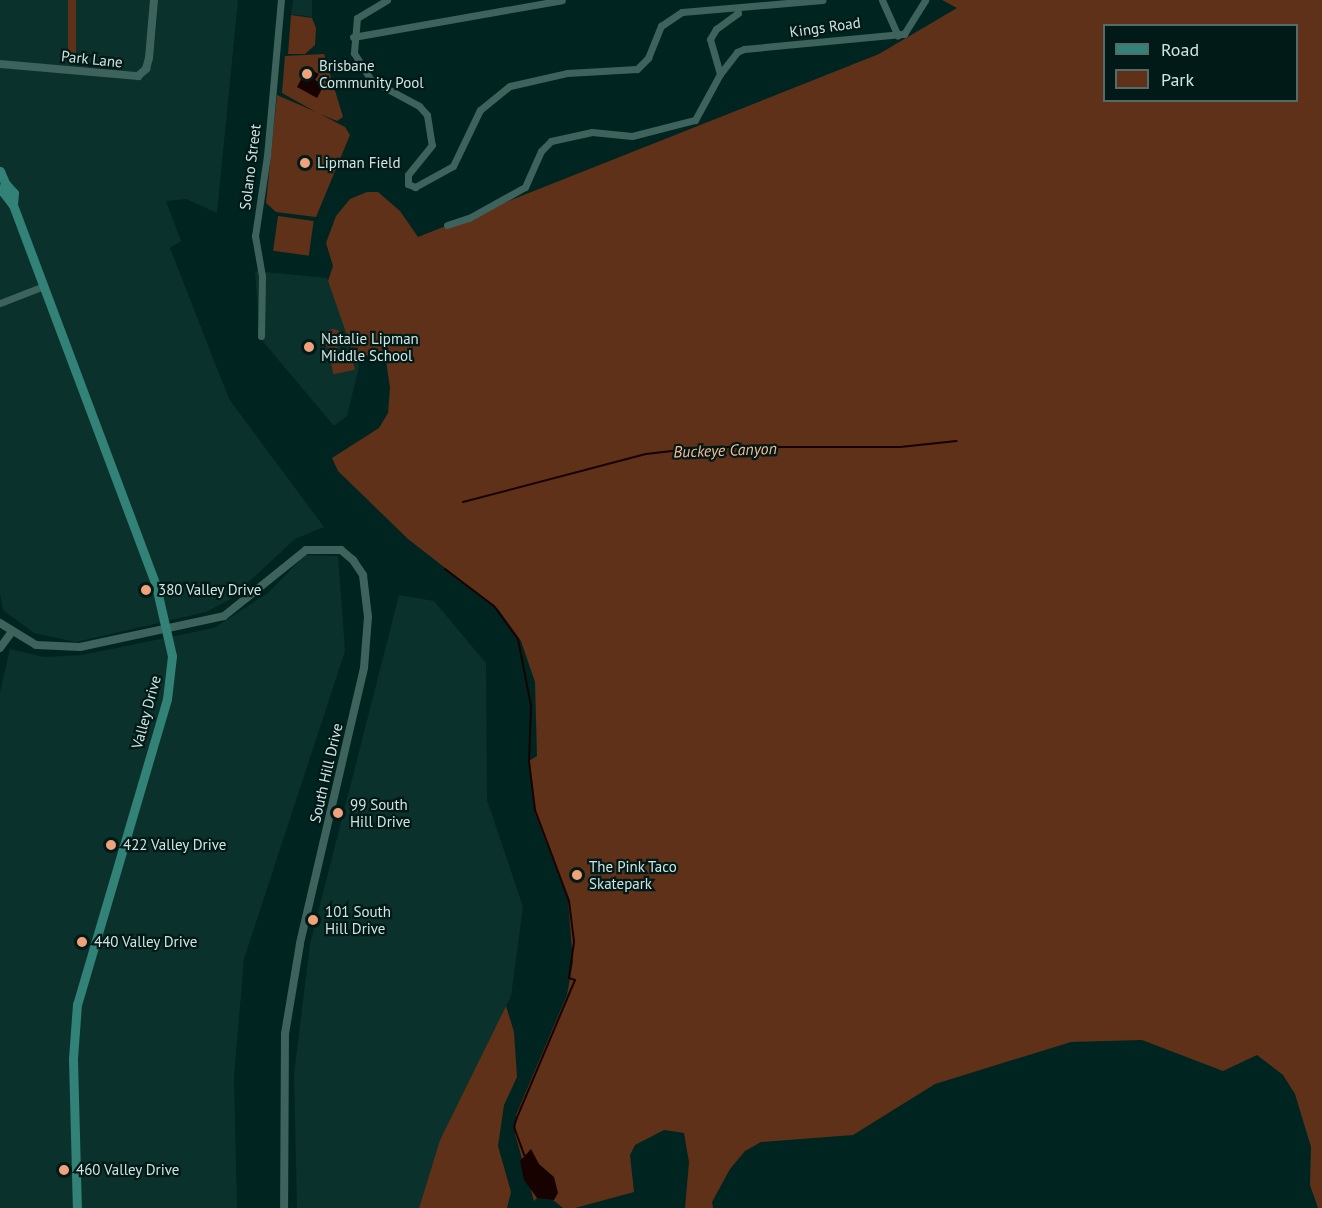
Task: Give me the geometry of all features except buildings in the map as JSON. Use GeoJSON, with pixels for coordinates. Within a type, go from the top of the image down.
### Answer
{"type":"FeatureCollection","features":[{"type":"Feature","properties":{"kind":"main road","name":"Valley Drive"},"geometry":{"type":"LineString","coordinates":[[0,171],[4,183],[2,190],[13,205],[154,579],[168,630],[172,664],[169,692],[86,964],[76,1010],[73,1066],[77,1208]]}},
{"type":"Feature","properties":{"kind":"street","name":"Park Lane"},"geometry":{"type":"LineString","coordinates":[[0,64],[138,76],[146,69],[149,58],[154,0]]}},
{"type":"Feature","properties":{"kind":"street","name":"Solano Street"},"geometry":{"type":"LineString","coordinates":[[261,336],[262,276],[255,236],[267,156],[281,0]]}},
{"type":"Feature","properties":{"kind":"street"},"geometry":{"type":"LineString","coordinates":[[387,0],[357,18],[353,37],[355,58],[366,75],[419,106],[429,119],[431,148],[408,175],[408,183],[415,187],[453,166],[480,110],[503,89],[552,76],[633,70],[646,60],[661,26],[674,14],[822,0]]}},
{"type":"Feature","properties":{"kind":"street"},"geometry":{"type":"LineString","coordinates":[[353,37],[562,0]]}},
{"type":"Feature","properties":{"kind":"street"},"geometry":{"type":"LineString","coordinates":[[882,0],[898,36],[908,29],[914,13],[925,0]]}},
{"type":"Feature","properties":{"kind":"street"},"geometry":{"type":"LineString","coordinates":[[720,75],[710,39],[716,28],[738,13],[738,8]]}},
{"type":"Feature","properties":{"kind":"street","name":"Kings Road"},"geometry":{"type":"LineString","coordinates":[[447,225],[469,218],[525,187],[541,152],[551,141],[592,132],[632,136],[691,122],[700,114],[720,75],[737,51],[868,35],[898,36]]}},
{"type":"Feature","properties":{"kind":"street"},"geometry":{"type":"LineString","coordinates":[[0,303],[44,286]]}},
{"type":"Feature","properties":{"kind":"street","name":"South Hill Drive"},"geometry":{"type":"LineString","coordinates":[[0,623],[11,633],[36,645],[65,649],[209,621],[235,610],[306,550],[341,550],[359,567],[365,584],[368,635],[364,668],[300,944],[287,1023],[282,1103],[284,1208]]}},
{"type":"Feature","properties":{"kind":"street"},"geometry":{"type":"LineString","coordinates":[[0,648],[11,633]]}},
{"type":"Feature","properties":{"kind":"shaded area"},"geometry":{"type":"Polygon","coordinates":[[[0,0],[238,0],[217,213],[186,199],[166,201],[181,241],[170,248],[229,399],[324,527],[295,539],[229,600],[206,612],[76,642],[34,633],[3,610],[0,594],[0,0]]]}},
{"type":"Feature","properties":{"kind":"shaded area"},"geometry":{"type":"Polygon","coordinates":[[[293,0],[312,0],[312,17],[291,14],[293,0]]]}},
{"type":"Feature","properties":{"kind":"shaded area"},"geometry":{"type":"Polygon","coordinates":[[[307,68],[319,74],[315,80],[324,85],[317,98],[297,87],[307,68]]]}},
{"type":"Feature","properties":{"kind":"shaded area","name":"Natalie Lipman Middle School"},"geometry":{"type":"Polygon","coordinates":[[[255,271],[327,278],[359,367],[347,416],[334,426],[260,338],[255,271]]]}},
{"type":"Feature","properties":{"kind":"shaded area"},"geometry":{"type":"Polygon","coordinates":[[[305,555],[338,556],[345,651],[244,959],[234,1077],[237,1208],[0,1208],[0,692],[10,649],[44,657],[82,655],[214,628],[268,593],[305,555]]]}},
{"type":"Feature","properties":{"kind":"shaded area"},"geometry":{"type":"Polygon","coordinates":[[[399,595],[434,601],[486,663],[487,800],[523,907],[511,996],[440,1140],[419,1208],[297,1208],[294,1074],[310,944],[399,595]]]}},
{"type":"Feature","properties":{"kind":"shaded area"},"geometry":{"type":"Polygon","coordinates":[[[531,1149],[539,1164],[554,1177],[558,1193],[554,1200],[537,1198],[524,1180],[520,1161],[531,1149]]]}},
{"type":"Feature","properties":{"kind":"green space"},"geometry":{"type":"Polygon","coordinates":[[[68,0],[76,0],[76,64],[68,64],[68,0]]]}},
{"type":"Feature","properties":{"kind":"green space"},"geometry":{"type":"Polygon","coordinates":[[[942,0],[1322,0],[1322,1208],[1318,1208],[1310,1185],[1311,1147],[1295,1094],[1283,1075],[1257,1055],[1223,1071],[1142,1040],[1071,1042],[935,1084],[853,1135],[761,1142],[745,1151],[730,1169],[712,1202],[713,1208],[685,1208],[689,1162],[684,1133],[664,1130],[635,1145],[630,1155],[634,1192],[575,1208],[563,1208],[543,1192],[534,1201],[515,1134],[516,1115],[567,995],[573,962],[568,900],[535,813],[529,761],[537,756],[535,682],[521,641],[498,609],[408,539],[338,471],[332,458],[379,428],[388,413],[390,388],[386,360],[374,350],[357,364],[328,281],[333,266],[326,243],[336,216],[350,199],[367,192],[378,192],[400,211],[418,237],[879,54],[957,8],[942,0]]]}},
{"type":"Feature","properties":{"kind":"green space"},"geometry":{"type":"Polygon","coordinates":[[[291,15],[312,18],[316,28],[315,45],[305,54],[288,54],[291,15]]]}},
{"type":"Feature","properties":{"kind":"green space","name":"Lipman Field"},"geometry":{"type":"Polygon","coordinates":[[[324,54],[343,117],[337,121],[320,114],[345,127],[350,135],[316,217],[276,212],[266,203],[277,95],[316,112],[282,93],[285,56],[324,54]]]}},
{"type":"Feature","properties":{"kind":"green space"},"geometry":{"type":"Polygon","coordinates":[[[278,216],[314,221],[309,256],[273,251],[278,216]]]}},
{"type":"Feature","properties":{"kind":"green space"},"geometry":{"type":"Polygon","coordinates":[[[333,329],[340,332],[343,339],[340,346],[333,349],[326,346],[323,339],[326,332],[333,329]]]}},
{"type":"Feature","properties":{"kind":"green space"},"geometry":{"type":"Polygon","coordinates":[[[352,356],[355,370],[333,374],[330,361],[352,356]]]}},
{"type":"Feature","properties":{"kind":"green space"},"geometry":{"type":"Polygon","coordinates":[[[506,1006],[514,1032],[517,1077],[504,1105],[498,1146],[511,1192],[507,1208],[419,1208],[440,1140],[506,1006]]]}},
{"type":"Feature","properties":{"kind":"waterway","name":"Buckeye Canyon"},"geometry":{"type":"LineString","coordinates":[[463,502],[646,454],[707,447],[900,447],[957,441]]}},
{"type":"Feature","properties":{"kind":"waterway"},"geometry":{"type":"LineString","coordinates":[[445,569],[494,606],[518,639],[531,706],[529,761],[535,810],[569,901],[574,942],[569,978],[575,980],[514,1127],[524,1155]]}},
{"type":"Feature","properties":{"kind":"place","name":"Brisbane Community Pool"},"geometry":{"type":"Point","coordinates":[307,74]}},
{"type":"Feature","properties":{"kind":"place","name":"Lipman Field"},"geometry":{"type":"Point","coordinates":[305,163]}},
{"type":"Feature","properties":{"kind":"place","name":"Natalie Lipman Middle School"},"geometry":{"type":"Point","coordinates":[309,347]}},
{"type":"Feature","properties":{"kind":"place","name":"380 Valley Drive"},"geometry":{"type":"Point","coordinates":[146,590]}},
{"type":"Feature","properties":{"kind":"place","name":"99 South Hill Drive"},"geometry":{"type":"Point","coordinates":[338,813]}},
{"type":"Feature","properties":{"kind":"place","name":"422 Valley Drive"},"geometry":{"type":"Point","coordinates":[111,845]}},
{"type":"Feature","properties":{"kind":"place","name":"The Pink Taco Skatepark"},"geometry":{"type":"Point","coordinates":[577,875]}},
{"type":"Feature","properties":{"kind":"place","name":"101 South Hill Drive"},"geometry":{"type":"Point","coordinates":[313,920]}},
{"type":"Feature","properties":{"kind":"place","name":"440 Valley Drive"},"geometry":{"type":"Point","coordinates":[82,942]}},
{"type":"Feature","properties":{"kind":"place","name":"460 Valley Drive"},"geometry":{"type":"Point","coordinates":[64,1170]}}]}
